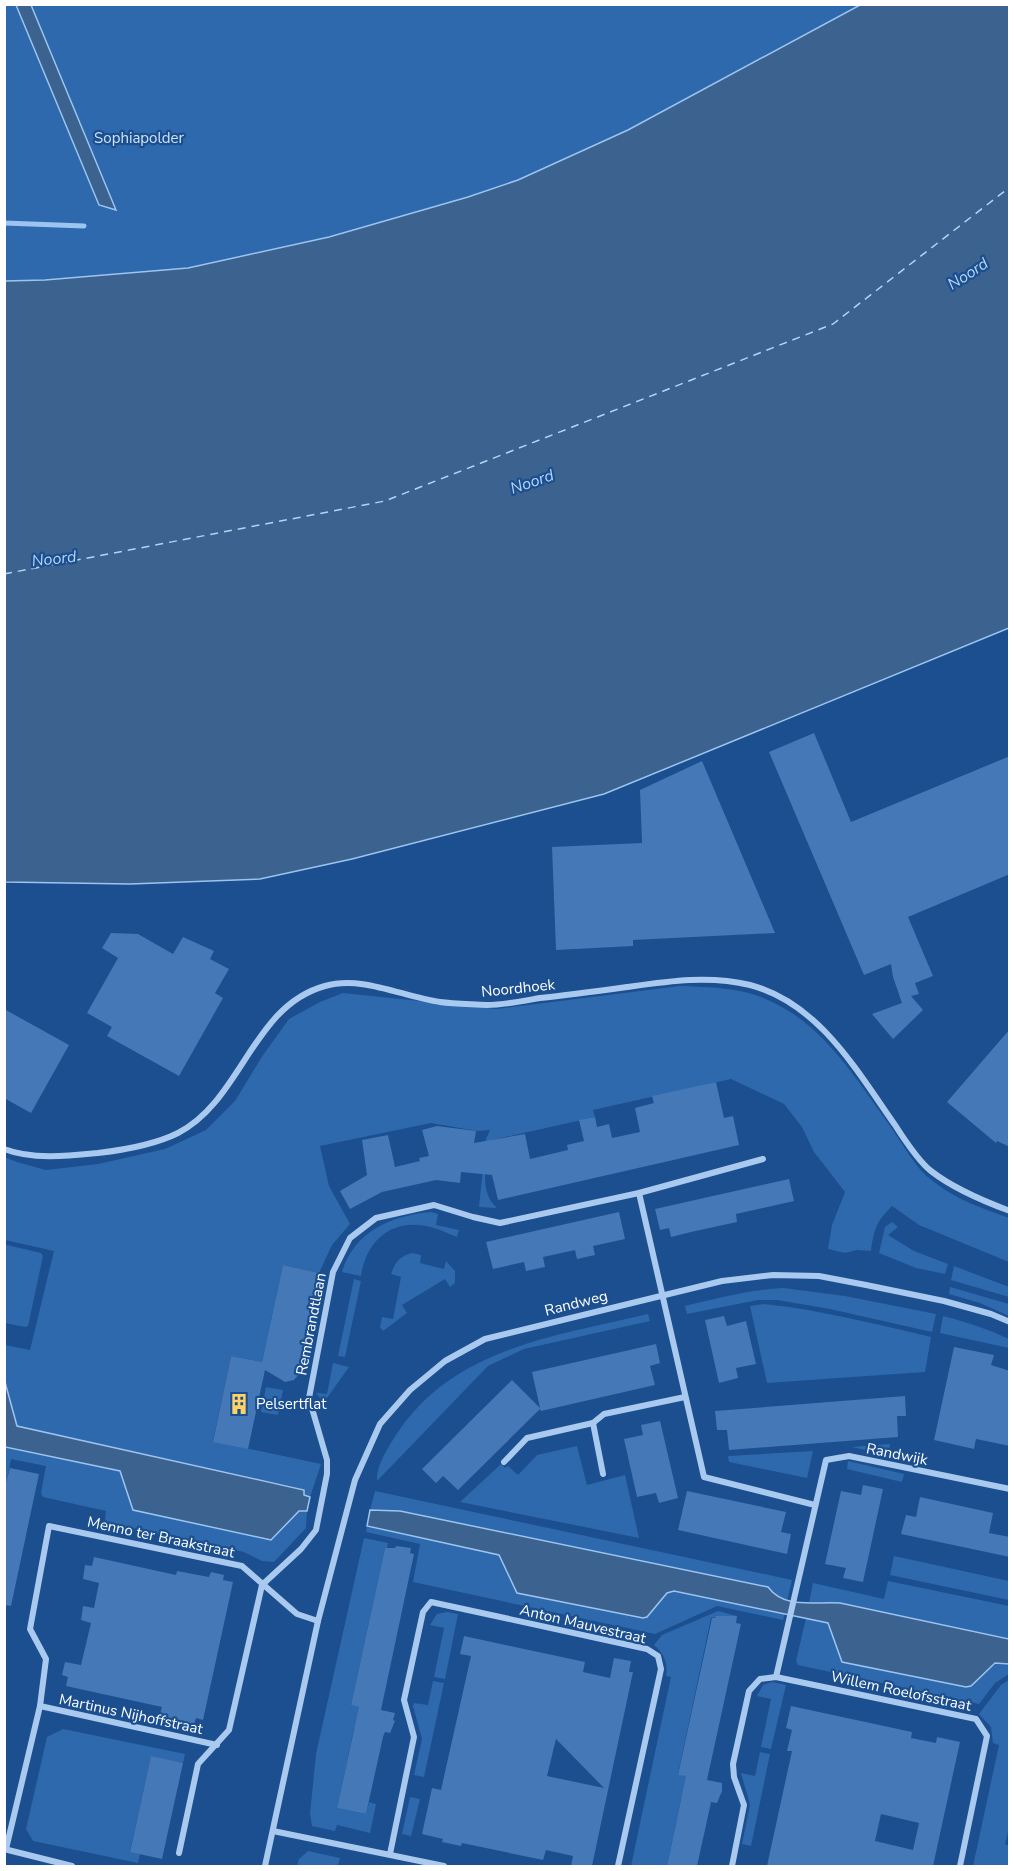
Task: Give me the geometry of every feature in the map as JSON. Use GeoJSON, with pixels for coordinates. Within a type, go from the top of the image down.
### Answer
{"type":"FeatureCollection","features":[{"type":"Feature","properties":{"kind":"street","name":"Noordhoek"},"geometry":{"type":"LineString","coordinates":[[4,1149],[27,1154],[75,1155],[150,1143],[177,1133],[194,1122],[216,1102],[272,1021],[296,1000],[324,986],[358,984],[440,1002],[492,1005],[684,979],[717,980],[752,986],[781,998],[806,1014],[829,1035],[853,1064],[901,1134],[930,1171],[975,1197],[1010,1211]]}},
{"type":"Feature","properties":{"kind":"street","name":"Rembrandtlaan"},"geometry":{"type":"LineString","coordinates":[[262,1585],[301,1549],[316,1530],[319,1519],[327,1474],[327,1460],[309,1398],[333,1272],[351,1238],[376,1218],[434,1205],[500,1223],[639,1192],[763,1159]]}},
{"type":"Feature","properties":{"kind":"street"},"geometry":{"type":"LineString","coordinates":[[639,1192],[704,1477],[815,1505]]}},
{"type":"Feature","properties":{"kind":"street","name":"Randweg"},"geometry":{"type":"LineString","coordinates":[[318,1621],[355,1480],[380,1424],[410,1390],[445,1361],[485,1339],[663,1294],[732,1280],[773,1275],[819,1276],[944,1301],[991,1314],[1010,1322]]}},
{"type":"Feature","properties":{"kind":"street"},"geometry":{"type":"LineString","coordinates":[[504,1462],[527,1438],[593,1423],[604,1414],[685,1397]]}},
{"type":"Feature","properties":{"kind":"street"},"geometry":{"type":"LineString","coordinates":[[593,1423],[603,1474]]}},
{"type":"Feature","properties":{"kind":"street","name":"Randwijk"},"geometry":{"type":"LineString","coordinates":[[776,1677],[826,1460],[849,1456],[1010,1489]]}},
{"type":"Feature","properties":{"kind":"street","name":"Menno ter Braakstraat"},"geometry":{"type":"LineString","coordinates":[[40,1706],[46,1659],[30,1629],[49,1526],[242,1566],[297,1614],[318,1621]]}},
{"type":"Feature","properties":{"kind":"street"},"geometry":{"type":"LineString","coordinates":[[179,1852],[198,1764],[230,1731],[262,1585]]}},
{"type":"Feature","properties":{"kind":"street","name":"Anton Mauvestraat"},"geometry":{"type":"LineString","coordinates":[[390,1854],[414,1737],[404,1700],[423,1612],[431,1602],[647,1649],[658,1656],[661,1669],[618,1866]]}},
{"type":"Feature","properties":{"kind":"street"},"geometry":{"type":"LineString","coordinates":[[265,1866],[318,1621]]}},
{"type":"Feature","properties":{"kind":"street"},"geometry":{"type":"LineString","coordinates":[[732,1866],[744,1805],[734,1777],[733,1764],[749,1691],[760,1679],[776,1677]]}},
{"type":"Feature","properties":{"kind":"street","name":"Willem Roelofsstraat"},"geometry":{"type":"LineString","coordinates":[[776,1677],[976,1719],[987,1736],[960,1866]]}},
{"type":"Feature","properties":{"kind":"street"},"geometry":{"type":"LineString","coordinates":[[40,1706],[5,1849],[60,1865],[72,1866]]}},
{"type":"Feature","properties":{"kind":"street","name":"Martinus Nijhoffstraat"},"geometry":{"type":"LineString","coordinates":[[40,1706],[218,1745]]}},
{"type":"Feature","properties":{"kind":"street"},"geometry":{"type":"LineString","coordinates":[[273,1831],[444,1866]]}},
{"type":"Feature","properties":{"kind":"green space","name":"Sophiapolder"},"geometry":{"type":"Polygon","coordinates":[[[4,5],[860,5],[628,130],[518,180],[468,197],[329,237],[188,268],[45,280],[5,281],[4,5]]]}},
{"type":"Feature","properties":{"kind":"green space"},"geometry":{"type":"Polygon","coordinates":[[[680,986],[725,989],[752,994],[775,1003],[814,1030],[846,1065],[924,1173],[957,1197],[1009,1218],[1009,1262],[919,1225],[892,1206],[877,1226],[871,1251],[857,1250],[845,1253],[828,1249],[832,1225],[845,1192],[814,1152],[802,1127],[784,1104],[731,1079],[593,1110],[595,1117],[492,1140],[489,1142],[485,1177],[487,1194],[497,1208],[479,1207],[486,1139],[490,1130],[477,1131],[431,1123],[320,1146],[329,1186],[350,1224],[332,1245],[319,1273],[283,1265],[262,1362],[231,1356],[213,1441],[321,1464],[310,1497],[304,1495],[304,1490],[291,1486],[17,1426],[5,1382],[5,1345],[30,1350],[54,1251],[5,1240],[4,1157],[46,1170],[98,1164],[165,1149],[206,1130],[235,1101],[263,1055],[289,1019],[320,1002],[343,993],[496,1009],[680,986]]]}},
{"type":"Feature","properties":{"kind":"green space"},"geometry":{"type":"Polygon","coordinates":[[[431,1212],[438,1214],[436,1225],[459,1230],[457,1237],[426,1226],[401,1226],[391,1230],[374,1243],[368,1253],[361,1276],[342,1272],[348,1258],[365,1236],[389,1221],[431,1212]]]}},
{"type":"Feature","properties":{"kind":"green space"},"geometry":{"type":"Polygon","coordinates":[[[892,1222],[898,1227],[888,1235],[914,1251],[948,1264],[945,1274],[916,1268],[879,1253],[885,1227],[892,1222]]]}},
{"type":"Feature","properties":{"kind":"green space"},"geometry":{"type":"Polygon","coordinates":[[[4,1246],[41,1253],[43,1256],[28,1326],[25,1327],[5,1323],[4,1246]]]}},
{"type":"Feature","properties":{"kind":"green space"},"geometry":{"type":"Polygon","coordinates":[[[412,1253],[421,1255],[420,1263],[444,1269],[446,1261],[455,1271],[455,1283],[450,1287],[445,1279],[402,1305],[407,1313],[383,1331],[380,1327],[382,1317],[393,1319],[401,1277],[391,1274],[401,1258],[412,1253]]]}},
{"type":"Feature","properties":{"kind":"green space"},"geometry":{"type":"Polygon","coordinates":[[[954,1266],[1009,1287],[1009,1297],[951,1280],[954,1266]]]}},
{"type":"Feature","properties":{"kind":"green space"},"geometry":{"type":"Polygon","coordinates":[[[354,1279],[361,1281],[345,1357],[338,1356],[354,1279]]]}},
{"type":"Feature","properties":{"kind":"green space"},"geometry":{"type":"Polygon","coordinates":[[[950,1287],[1009,1304],[1009,1316],[980,1303],[949,1294],[950,1287]]]}},
{"type":"Feature","properties":{"kind":"green space"},"geometry":{"type":"Polygon","coordinates":[[[783,1288],[845,1296],[936,1314],[932,1332],[830,1309],[777,1300],[758,1300],[687,1314],[685,1306],[745,1292],[783,1288]]]}},
{"type":"Feature","properties":{"kind":"green space"},"geometry":{"type":"Polygon","coordinates":[[[764,1304],[869,1322],[931,1337],[925,1372],[767,1383],[750,1306],[764,1304]]]}},
{"type":"Feature","properties":{"kind":"green space"},"geometry":{"type":"Polygon","coordinates":[[[648,1314],[650,1321],[524,1349],[488,1366],[377,1481],[380,1463],[396,1435],[419,1406],[446,1382],[476,1364],[508,1350],[577,1330],[648,1314]]]}},
{"type":"Feature","properties":{"kind":"green space"},"geometry":{"type":"Polygon","coordinates":[[[943,1316],[1009,1339],[1009,1348],[940,1333],[943,1316]]]}},
{"type":"Feature","properties":{"kind":"green space"},"geometry":{"type":"Polygon","coordinates":[[[333,1363],[349,1367],[327,1398],[321,1399],[316,1393],[327,1394],[333,1363]]]}},
{"type":"Feature","properties":{"kind":"green space"},"geometry":{"type":"Polygon","coordinates":[[[266,1387],[283,1390],[278,1415],[261,1412],[266,1387]]]}},
{"type":"Feature","properties":{"kind":"green space"},"geometry":{"type":"Polygon","coordinates":[[[890,1444],[888,1455],[852,1447],[890,1444]]]}},
{"type":"Feature","properties":{"kind":"green space"},"geometry":{"type":"Polygon","coordinates":[[[577,1446],[587,1485],[625,1475],[639,1538],[460,1502],[501,1464],[505,1468],[508,1466],[518,1475],[537,1455],[577,1446]]]}},
{"type":"Feature","properties":{"kind":"green space"},"geometry":{"type":"Polygon","coordinates":[[[5,1447],[307,1511],[306,1528],[274,1562],[262,1561],[244,1552],[108,1523],[105,1519],[106,1511],[43,1497],[41,1493],[46,1466],[11,1459],[5,1491],[5,1447]]]}},
{"type":"Feature","properties":{"kind":"green space"},"geometry":{"type":"Polygon","coordinates":[[[813,1451],[807,1478],[729,1462],[728,1456],[813,1451]]]}},
{"type":"Feature","properties":{"kind":"green space"},"geometry":{"type":"Polygon","coordinates":[[[848,1461],[904,1474],[902,1482],[847,1469],[848,1461]]]}},
{"type":"Feature","properties":{"kind":"green space"},"geometry":{"type":"Polygon","coordinates":[[[375,1491],[792,1580],[787,1601],[772,1593],[768,1587],[400,1511],[370,1510],[375,1491]]]}},
{"type":"Feature","properties":{"kind":"green space"},"geometry":{"type":"Polygon","coordinates":[[[367,1526],[499,1555],[517,1593],[643,1618],[647,1617],[667,1593],[674,1591],[785,1613],[783,1620],[717,1606],[655,1634],[413,1582],[420,1544],[366,1532],[367,1526]]]}},
{"type":"Feature","properties":{"kind":"green space"},"geometry":{"type":"Polygon","coordinates":[[[364,1538],[388,1543],[385,1548],[351,1705],[371,1709],[354,1729],[337,1808],[366,1814],[369,1802],[376,1804],[370,1833],[337,1825],[335,1831],[312,1826],[310,1814],[316,1754],[364,1538]]]}},
{"type":"Feature","properties":{"kind":"green space"},"geometry":{"type":"Polygon","coordinates":[[[894,1556],[1009,1581],[1009,1600],[890,1575],[894,1556]]]}},
{"type":"Feature","properties":{"kind":"green space"},"geometry":{"type":"Polygon","coordinates":[[[888,1581],[1009,1606],[1009,1639],[840,1603],[819,1605],[809,1603],[813,1583],[884,1599],[888,1581]]]}},
{"type":"Feature","properties":{"kind":"green space"},"geometry":{"type":"Polygon","coordinates":[[[718,1611],[737,1616],[723,1616],[722,1620],[716,1617],[711,1618],[678,1774],[698,1779],[681,1799],[667,1866],[631,1866],[671,1677],[666,1676],[664,1659],[654,1645],[662,1635],[718,1611]]]}},
{"type":"Feature","properties":{"kind":"green space"},"geometry":{"type":"Polygon","coordinates":[[[447,1612],[458,1614],[445,1679],[434,1677],[444,1628],[430,1625],[437,1614],[447,1612]]]}},
{"type":"Feature","properties":{"kind":"green space"},"geometry":{"type":"Polygon","coordinates":[[[806,1618],[828,1623],[842,1662],[966,1687],[998,1662],[1009,1664],[1009,1674],[995,1683],[979,1704],[798,1665],[796,1661],[806,1618]]]}},
{"type":"Feature","properties":{"kind":"green space"},"geometry":{"type":"Polygon","coordinates":[[[1009,1680],[1010,1824],[1005,1844],[1009,1846],[1009,1866],[973,1866],[999,1745],[993,1743],[991,1727],[979,1714],[1001,1685],[1009,1680]]]}},
{"type":"Feature","properties":{"kind":"green space"},"geometry":{"type":"Polygon","coordinates":[[[433,1681],[444,1683],[424,1777],[414,1775],[422,1739],[413,1706],[414,1703],[428,1705],[433,1681]]]}},
{"type":"Feature","properties":{"kind":"green space"},"geometry":{"type":"Polygon","coordinates":[[[772,1682],[786,1685],[771,1749],[761,1747],[771,1699],[757,1696],[763,1685],[772,1682]]]}},
{"type":"Feature","properties":{"kind":"green space"},"geometry":{"type":"Polygon","coordinates":[[[63,1729],[185,1754],[183,1763],[151,1757],[130,1851],[140,1854],[138,1863],[33,1841],[26,1829],[47,1737],[63,1729]]]}},
{"type":"Feature","properties":{"kind":"green space"},"geometry":{"type":"Polygon","coordinates":[[[760,1752],[770,1754],[751,1846],[742,1844],[750,1805],[741,1773],[755,1776],[760,1752]]]}},
{"type":"Feature","properties":{"kind":"green space"},"geometry":{"type":"Polygon","coordinates":[[[410,1797],[420,1799],[411,1836],[402,1834],[410,1797]]]}},
{"type":"Feature","properties":{"kind":"green space"},"geometry":{"type":"Polygon","coordinates":[[[308,1851],[340,1858],[338,1866],[297,1866],[299,1859],[308,1851]]]}},
{"type":"Feature","properties":{"kind":"water"},"geometry":{"type":"Polygon","coordinates":[[[16,5],[31,5],[116,210],[99,205],[16,5]]]}},
{"type":"Feature","properties":{"kind":"water","name":"Noord"},"geometry":{"type":"Polygon","coordinates":[[[860,5],[1009,5],[1009,628],[604,794],[352,859],[260,879],[130,884],[5,882],[5,281],[45,280],[188,268],[329,237],[468,197],[518,180],[628,130],[860,5]]]}},
{"type":"Feature","properties":{"kind":"water"},"geometry":{"type":"Polygon","coordinates":[[[5,1382],[17,1426],[304,1490],[304,1495],[310,1497],[307,1511],[299,1511],[271,1540],[133,1510],[120,1471],[5,1447],[5,1382]]]}},
{"type":"Feature","properties":{"kind":"water"},"geometry":{"type":"Polygon","coordinates":[[[370,1510],[400,1511],[768,1587],[783,1599],[792,1602],[840,1603],[1009,1639],[1009,1664],[995,1663],[971,1686],[966,1687],[842,1662],[828,1623],[674,1591],[667,1593],[647,1617],[643,1618],[517,1593],[499,1555],[367,1526],[370,1510]]]}},
{"type":"Feature","properties":{"kind":"building"},"geometry":{"type":"Polygon","coordinates":[[[814,733],[851,822],[1010,756],[1010,874],[908,917],[933,976],[915,983],[919,994],[911,996],[923,1010],[893,1039],[872,1014],[902,1003],[891,964],[864,975],[769,752],[814,733]]]}},
{"type":"Feature","properties":{"kind":"building"},"geometry":{"type":"Polygon","coordinates":[[[702,761],[775,933],[633,940],[633,946],[556,950],[552,847],[642,843],[640,790],[702,761]]]}},
{"type":"Feature","properties":{"kind":"building"},"geometry":{"type":"Polygon","coordinates":[[[111,933],[138,934],[173,954],[183,937],[214,951],[210,959],[229,969],[215,993],[223,998],[179,1076],[107,1036],[112,1027],[87,1013],[118,958],[102,948],[111,933]]]}},
{"type":"Feature","properties":{"kind":"building"},"geometry":{"type":"Polygon","coordinates":[[[4,1009],[69,1045],[31,1113],[4,1098],[4,1009]]]}},
{"type":"Feature","properties":{"kind":"building"},"geometry":{"type":"Polygon","coordinates":[[[1010,1029],[1010,1147],[997,1141],[996,1143],[947,1102],[1010,1029]]]}},
{"type":"Feature","properties":{"kind":"building"},"geometry":{"type":"Polygon","coordinates":[[[716,1082],[724,1118],[733,1116],[739,1145],[498,1200],[492,1175],[461,1172],[460,1183],[436,1180],[382,1192],[350,1209],[340,1191],[367,1175],[362,1140],[388,1135],[395,1167],[420,1161],[419,1158],[429,1156],[422,1130],[437,1126],[476,1131],[474,1143],[525,1134],[530,1159],[568,1150],[567,1145],[584,1141],[579,1120],[595,1117],[597,1127],[609,1124],[612,1138],[640,1132],[635,1108],[654,1103],[652,1096],[716,1082]]]}},
{"type":"Feature","properties":{"kind":"building"},"geometry":{"type":"Polygon","coordinates":[[[789,1179],[794,1201],[736,1214],[737,1222],[671,1237],[669,1228],[660,1230],[655,1209],[789,1179]]]}},
{"type":"Feature","properties":{"kind":"building"},"geometry":{"type":"Polygon","coordinates":[[[619,1212],[625,1239],[593,1246],[595,1255],[577,1259],[575,1250],[543,1257],[545,1267],[526,1271],[524,1262],[493,1269],[486,1242],[619,1212]]]}},
{"type":"Feature","properties":{"kind":"building"},"geometry":{"type":"Polygon","coordinates":[[[283,1265],[319,1273],[299,1374],[294,1380],[285,1382],[265,1370],[248,1449],[213,1442],[231,1356],[262,1362],[283,1265]]]}},
{"type":"Feature","properties":{"kind":"building"},"geometry":{"type":"Polygon","coordinates":[[[724,1316],[727,1326],[746,1321],[756,1364],[736,1368],[738,1378],[719,1383],[705,1320],[724,1316]]]}},
{"type":"Feature","properties":{"kind":"building"},"geometry":{"type":"Polygon","coordinates":[[[656,1344],[660,1363],[650,1366],[655,1385],[541,1411],[540,1409],[458,1490],[443,1476],[436,1483],[422,1469],[512,1380],[540,1408],[532,1372],[656,1344]]]}},
{"type":"Feature","properties":{"kind":"building"},"geometry":{"type":"Polygon","coordinates":[[[954,1347],[994,1355],[991,1365],[1010,1371],[1010,1446],[976,1439],[974,1449],[934,1440],[954,1347]]]}},
{"type":"Feature","properties":{"kind":"building"},"geometry":{"type":"Polygon","coordinates":[[[905,1396],[906,1416],[897,1416],[898,1437],[729,1450],[727,1430],[717,1430],[715,1411],[905,1396]]]}},
{"type":"Feature","properties":{"kind":"building"},"geometry":{"type":"Polygon","coordinates":[[[660,1421],[678,1498],[659,1503],[656,1493],[637,1497],[624,1439],[643,1435],[641,1425],[660,1421]]]}},
{"type":"Feature","properties":{"kind":"building"},"geometry":{"type":"Polygon","coordinates":[[[10,1468],[39,1474],[11,1606],[4,1605],[4,1491],[10,1468]]]}},
{"type":"Feature","properties":{"kind":"building"},"geometry":{"type":"Polygon","coordinates":[[[863,1485],[883,1489],[863,1582],[843,1578],[846,1568],[825,1564],[841,1491],[861,1495],[863,1485]]]}},
{"type":"Feature","properties":{"kind":"building"},"geometry":{"type":"Polygon","coordinates":[[[687,1491],[786,1512],[781,1532],[791,1534],[787,1554],[678,1530],[687,1491]]]}},
{"type":"Feature","properties":{"kind":"building"},"geometry":{"type":"Polygon","coordinates":[[[920,1497],[993,1513],[989,1533],[1010,1537],[1010,1557],[901,1534],[906,1515],[916,1517],[920,1497]]]}},
{"type":"Feature","properties":{"kind":"building"},"geometry":{"type":"Polygon","coordinates":[[[396,1546],[411,1548],[410,1553],[414,1554],[381,1710],[395,1713],[393,1720],[395,1721],[390,1733],[385,1732],[383,1737],[366,1814],[337,1808],[359,1707],[351,1705],[385,1548],[396,1546]]]}},
{"type":"Feature","properties":{"kind":"building"},"geometry":{"type":"Polygon","coordinates":[[[94,1557],[176,1575],[177,1571],[209,1577],[211,1572],[224,1575],[223,1580],[233,1582],[203,1720],[196,1718],[194,1724],[166,1718],[167,1715],[160,1714],[162,1707],[66,1686],[68,1677],[62,1675],[65,1662],[81,1665],[91,1623],[81,1620],[83,1606],[94,1608],[99,1583],[83,1579],[85,1565],[92,1566],[94,1557]]]}},
{"type":"Feature","properties":{"kind":"building"},"geometry":{"type":"Polygon","coordinates":[[[737,1616],[736,1623],[741,1624],[707,1780],[722,1783],[722,1791],[717,1803],[711,1802],[697,1866],[667,1866],[686,1776],[678,1775],[712,1618],[737,1616]]]}},
{"type":"Feature","properties":{"kind":"building"},"geometry":{"type":"Polygon","coordinates":[[[464,1636],[585,1662],[583,1672],[610,1678],[614,1658],[631,1661],[629,1672],[633,1672],[592,1866],[571,1866],[573,1856],[546,1850],[543,1860],[462,1843],[461,1846],[442,1842],[443,1839],[422,1834],[432,1788],[441,1790],[471,1656],[460,1654],[464,1636]],[[556,1739],[547,1776],[604,1788],[556,1739]]]}},
{"type":"Feature","properties":{"kind":"building"},"geometry":{"type":"Polygon","coordinates":[[[791,1706],[912,1732],[911,1738],[936,1743],[937,1737],[960,1742],[933,1866],[767,1866],[792,1751],[787,1751],[792,1730],[786,1728],[791,1706]],[[881,1814],[875,1841],[913,1850],[919,1823],[881,1814]]]}},
{"type":"Feature","properties":{"kind":"building"},"geometry":{"type":"Polygon","coordinates":[[[151,1756],[183,1763],[162,1859],[130,1852],[151,1756]]]}},
{"type":"Feature","properties":{"kind":"waterway"},"geometry":{"type":"LineString","coordinates":[[4,223],[84,226]]}},
{"type":"Feature","properties":{"kind":"ferry route"},"geometry":{"type":"LineString","coordinates":[[4,574],[385,501],[833,324],[1010,187]]}},
{"type":"Feature","properties":{"kind":"place","name":"Pelsertflat"},"geometry":{"type":"Point","coordinates":[239,1404]}}]}
